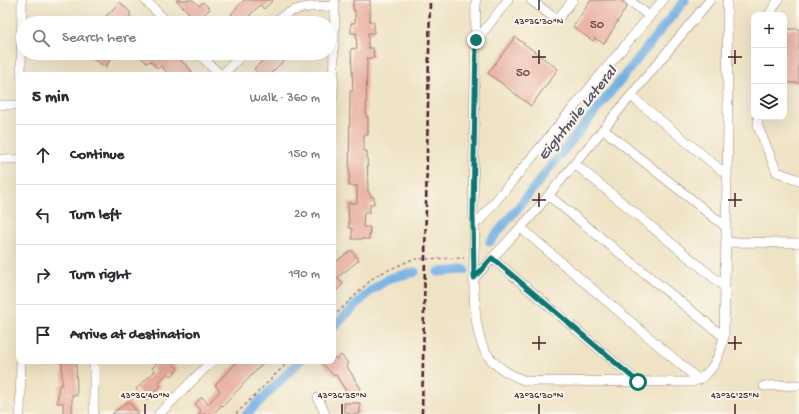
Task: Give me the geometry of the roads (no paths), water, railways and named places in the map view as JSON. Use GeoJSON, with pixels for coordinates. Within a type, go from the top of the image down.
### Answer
{"type":"FeatureCollection","features":[{"type":"Feature","properties":{"kind":"street"},"geometry":{"type":"LineString","coordinates":[[22,0],[22,16]]}},
{"type":"Feature","properties":{"kind":"street"},"geometry":{"type":"LineString","coordinates":[[145,0],[161,16]]}},
{"type":"Feature","properties":{"kind":"street"},"geometry":{"type":"LineString","coordinates":[[476,0],[473,215],[474,278],[478,335],[484,350],[495,364],[508,375],[526,381],[638,382],[691,382],[699,380],[718,358],[724,338],[728,175],[727,0]]}},
{"type":"Feature","properties":{"kind":"street"},"geometry":{"type":"LineString","coordinates":[[476,40],[508,0]]}},
{"type":"Feature","properties":{"kind":"street"},"geometry":{"type":"LineString","coordinates":[[531,0],[557,20],[573,0]]}},
{"type":"Feature","properties":{"kind":"street"},"geometry":{"type":"LineString","coordinates":[[629,0],[649,16]]}},
{"type":"Feature","properties":{"kind":"street"},"geometry":{"type":"LineString","coordinates":[[474,222],[479,221],[663,0]]}},
{"type":"Feature","properties":{"kind":"street"},"geometry":{"type":"LineString","coordinates":[[474,278],[549,196],[710,0]]}},
{"type":"Feature","properties":{"kind":"street"},"geometry":{"type":"LineString","coordinates":[[771,12],[778,0]]}},
{"type":"Feature","properties":{"kind":"street"},"geometry":{"type":"LineString","coordinates":[[283,16],[302,7],[335,3],[335,16]]}},
{"type":"Feature","properties":{"kind":"street"},"geometry":{"type":"LineString","coordinates":[[22,60],[22,72]]}},
{"type":"Feature","properties":{"kind":"street"},"geometry":{"type":"LineString","coordinates":[[205,60],[218,72]]}},
{"type":"Feature","properties":{"kind":"street"},"geometry":{"type":"LineString","coordinates":[[224,72],[237,60]]}},
{"type":"Feature","properties":{"kind":"street"},"geometry":{"type":"LineString","coordinates":[[334,60],[334,72]]}},
{"type":"Feature","properties":{"kind":"street"},"geometry":{"type":"LineString","coordinates":[[631,96],[728,175]]}},
{"type":"Feature","properties":{"kind":"street"},"geometry":{"type":"LineString","coordinates":[[0,105],[16,105]]}},
{"type":"Feature","properties":{"kind":"street"},"geometry":{"type":"LineString","coordinates":[[758,120],[758,127],[777,172],[799,180]]}},
{"type":"Feature","properties":{"kind":"street"},"geometry":{"type":"LineString","coordinates":[[604,129],[726,227]]}},
{"type":"Feature","properties":{"kind":"street"},"geometry":{"type":"LineString","coordinates":[[0,159],[16,159]]}},
{"type":"Feature","properties":{"kind":"street"},"geometry":{"type":"LineString","coordinates":[[575,164],[725,287]]}},
{"type":"Feature","properties":{"kind":"street"},"geometry":{"type":"LineString","coordinates":[[549,196],[724,338]]}},
{"type":"Feature","properties":{"kind":"street"},"geometry":{"type":"LineString","coordinates":[[521,228],[699,380]]}},
{"type":"Feature","properties":{"kind":"street"},"geometry":{"type":"LineString","coordinates":[[726,242],[799,243]]}},
{"type":"Feature","properties":{"kind":"street"},"geometry":{"type":"LineString","coordinates":[[492,258],[638,382]]}},
{"type":"Feature","properties":{"kind":"street"},"geometry":{"type":"LineString","coordinates":[[20,364],[20,414]]}},
{"type":"Feature","properties":{"kind":"street"},"geometry":{"type":"LineString","coordinates":[[94,364],[94,414]]}},
{"type":"Feature","properties":{"kind":"street"},"geometry":{"type":"LineString","coordinates":[[159,414],[209,364]]}},
{"type":"Feature","properties":{"kind":"street"},"geometry":{"type":"LineString","coordinates":[[764,386],[799,385]]}},
{"type":"Feature","properties":{"kind":"street"},"geometry":{"type":"LineString","coordinates":[[318,398],[326,414]]}},
{"type":"Feature","properties":{"kind":"waterway","name":"Eightmile Lateral"},"geometry":{"type":"LineString","coordinates":[[490,242],[685,0]]}},
{"type":"Feature","properties":{"kind":"waterway","name":"Eightmile Lateral"},"geometry":{"type":"LineString","coordinates":[[438,272],[465,270]]}},
{"type":"Feature","properties":{"kind":"waterway","name":"Eightmile Lateral"},"geometry":{"type":"LineString","coordinates":[[336,325],[370,291],[390,278],[415,272]]}},
{"type":"Feature","properties":{"kind":"waterway","name":"Eightmile Lateral"},"geometry":{"type":"LineString","coordinates":[[247,414],[297,364]]}},
{"type":"Feature","properties":{"kind":"railway"},"geometry":{"type":"LineString","coordinates":[[422,414],[430,0]]}}]}
